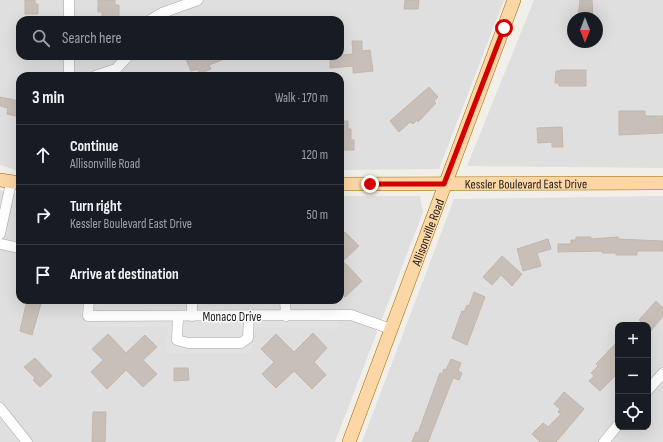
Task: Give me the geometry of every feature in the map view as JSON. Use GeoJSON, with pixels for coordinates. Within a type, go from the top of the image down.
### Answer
{"type":"FeatureCollection","features":[{"type":"Feature","properties":{"kind":"main road","name":"Allisonville Road"},"geometry":{"type":"LineString","coordinates":[[349,442],[444,184],[514,0]]}},
{"type":"Feature","properties":{"kind":"main road","name":"Kessler Boulevard East Drive"},"geometry":{"type":"LineString","coordinates":[[344,184],[663,183]]}},
{"type":"Feature","properties":{"kind":"street"},"geometry":{"type":"LineString","coordinates":[[69,0],[69,16]]}},
{"type":"Feature","properties":{"kind":"street"},"geometry":{"type":"LineString","coordinates":[[157,16],[198,0]]}},
{"type":"Feature","properties":{"kind":"street"},"geometry":{"type":"LineString","coordinates":[[69,60],[69,72]]}},
{"type":"Feature","properties":{"kind":"street"},"geometry":{"type":"LineString","coordinates":[[107,72],[116,69],[124,60]]}},
{"type":"Feature","properties":{"kind":"street"},"geometry":{"type":"LineString","coordinates":[[0,234],[10,182]]}},
{"type":"Feature","properties":{"kind":"street"},"geometry":{"type":"LineString","coordinates":[[0,244],[16,247]]}},
{"type":"Feature","properties":{"kind":"street","name":"Monaco Drive"},"geometry":{"type":"LineString","coordinates":[[88,304],[88,316],[351,315],[391,329]]}},
{"type":"Feature","properties":{"kind":"street"},"geometry":{"type":"LineString","coordinates":[[192,304],[192,316]]}},
{"type":"Feature","properties":{"kind":"street"},"geometry":{"type":"LineString","coordinates":[[285,304],[286,316]]}},
{"type":"Feature","properties":{"kind":"street"},"geometry":{"type":"LineString","coordinates":[[178,316],[177,340],[188,343],[241,343],[248,338],[249,316]]}},
{"type":"Feature","properties":{"kind":"street"},"geometry":{"type":"LineString","coordinates":[[651,387],[663,373]]}},
{"type":"Feature","properties":{"kind":"street"},"geometry":{"type":"LineString","coordinates":[[0,408],[27,442]]}},
{"type":"Feature","properties":{"kind":"street"},"geometry":{"type":"LineString","coordinates":[[604,442],[615,429]]}},
{"type":"Feature","properties":{"kind":"shaded area"},"geometry":{"type":"Polygon","coordinates":[[[0,0],[504,0],[439,169],[344,170],[344,72],[16,72],[16,170],[0,165],[0,0]]]}},
{"type":"Feature","properties":{"kind":"shaded area"},"geometry":{"type":"Polygon","coordinates":[[[534,0],[663,0],[663,168],[467,166],[534,0]]]}},
{"type":"Feature","properties":{"kind":"shaded area"},"geometry":{"type":"Polygon","coordinates":[[[0,190],[16,194],[16,304],[344,304],[344,196],[420,196],[423,212],[335,442],[0,442],[0,190]]]}},
{"type":"Feature","properties":{"kind":"shaded area"},"geometry":{"type":"Polygon","coordinates":[[[663,196],[663,442],[362,442],[454,199],[663,196]]]}},
{"type":"Feature","properties":{"kind":"shaded area"},"geometry":{"type":"Polygon","coordinates":[[[82,304],[174,304],[177,307],[178,304],[338,304],[338,329],[258,327],[252,331],[252,353],[166,353],[168,327],[90,327],[81,314],[82,304]]]}},
{"type":"Feature","properties":{"kind":"building"},"geometry":{"type":"Polygon","coordinates":[[[25,0],[35,0],[35,4],[38,4],[38,14],[25,14],[25,0]]]}},
{"type":"Feature","properties":{"kind":"building"},"geometry":{"type":"Polygon","coordinates":[[[98,0],[115,0],[115,5],[119,5],[119,16],[102,16],[102,12],[98,12],[98,0]]]}},
{"type":"Feature","properties":{"kind":"building"},"geometry":{"type":"Polygon","coordinates":[[[405,0],[419,0],[418,9],[404,9],[405,0]]]}},
{"type":"Feature","properties":{"kind":"building"},"geometry":{"type":"Polygon","coordinates":[[[580,0],[592,0],[593,12],[579,12],[580,0]]]}},
{"type":"Feature","properties":{"kind":"building"},"geometry":{"type":"Polygon","coordinates":[[[352,41],[362,41],[362,51],[370,50],[373,71],[353,73],[353,66],[330,68],[330,60],[344,60],[344,55],[353,54],[352,41]]]}},
{"type":"Feature","properties":{"kind":"building"},"geometry":{"type":"Polygon","coordinates":[[[186,60],[222,60],[209,65],[211,69],[204,72],[199,72],[198,69],[191,71],[186,60]]]}},
{"type":"Feature","properties":{"kind":"building"},"geometry":{"type":"Polygon","coordinates":[[[586,70],[586,86],[559,86],[559,83],[555,83],[556,71],[586,70]]]}},
{"type":"Feature","properties":{"kind":"building"},"geometry":{"type":"Polygon","coordinates":[[[429,87],[438,97],[434,101],[436,103],[418,122],[417,120],[413,124],[410,122],[399,132],[390,121],[429,87]]]}},
{"type":"Feature","properties":{"kind":"building"},"geometry":{"type":"Polygon","coordinates":[[[0,97],[16,100],[16,116],[7,114],[8,108],[0,106],[0,97]]]}},
{"type":"Feature","properties":{"kind":"building"},"geometry":{"type":"Polygon","coordinates":[[[619,111],[645,111],[645,116],[663,116],[663,133],[619,135],[619,111]]]}},
{"type":"Feature","properties":{"kind":"building"},"geometry":{"type":"Polygon","coordinates":[[[344,121],[348,121],[348,129],[351,129],[351,140],[354,140],[354,150],[344,150],[344,121]]]}},
{"type":"Feature","properties":{"kind":"building"},"geometry":{"type":"Polygon","coordinates":[[[562,127],[563,147],[552,147],[552,142],[538,143],[537,128],[562,127]]]}},
{"type":"Feature","properties":{"kind":"building"},"geometry":{"type":"Polygon","coordinates":[[[345,232],[359,246],[344,260],[345,232]]]}},
{"type":"Feature","properties":{"kind":"building"},"geometry":{"type":"Polygon","coordinates":[[[576,237],[591,237],[591,239],[618,237],[618,239],[663,241],[663,251],[637,251],[637,255],[616,255],[616,253],[602,253],[602,251],[558,252],[558,244],[571,244],[571,240],[576,240],[576,237]]]}},
{"type":"Feature","properties":{"kind":"building"},"geometry":{"type":"Polygon","coordinates":[[[548,239],[551,249],[537,253],[541,266],[523,271],[517,249],[548,239]]]}},
{"type":"Feature","properties":{"kind":"building"},"geometry":{"type":"Polygon","coordinates":[[[502,256],[522,274],[512,286],[501,275],[492,285],[483,277],[502,256]]]}},
{"type":"Feature","properties":{"kind":"building"},"geometry":{"type":"Polygon","coordinates":[[[344,262],[362,281],[345,297],[344,296],[344,262]]]}},
{"type":"Feature","properties":{"kind":"building"},"geometry":{"type":"Polygon","coordinates":[[[474,292],[485,297],[467,345],[452,338],[462,311],[464,312],[467,305],[469,306],[474,292]]]}},
{"type":"Feature","properties":{"kind":"building"},"geometry":{"type":"Polygon","coordinates":[[[656,301],[663,308],[663,316],[651,331],[651,322],[641,322],[639,320],[656,301]]]}},
{"type":"Feature","properties":{"kind":"building"},"geometry":{"type":"Polygon","coordinates":[[[26,304],[41,304],[32,335],[20,331],[26,304]]]}},
{"type":"Feature","properties":{"kind":"building"},"geometry":{"type":"Polygon","coordinates":[[[313,333],[327,348],[314,362],[326,375],[312,389],[294,371],[276,388],[262,374],[274,362],[261,349],[276,334],[294,352],[313,333]]]}},
{"type":"Feature","properties":{"kind":"building"},"geometry":{"type":"Polygon","coordinates":[[[108,334],[126,353],[145,335],[157,347],[143,360],[157,374],[143,387],[126,370],[107,389],[91,372],[103,360],[92,349],[108,334]]]}},
{"type":"Feature","properties":{"kind":"building"},"geometry":{"type":"Polygon","coordinates":[[[615,344],[615,376],[600,391],[589,381],[594,376],[591,373],[598,366],[596,364],[615,344]]]}},
{"type":"Feature","properties":{"kind":"building"},"geometry":{"type":"Polygon","coordinates":[[[35,358],[52,376],[40,387],[33,380],[35,378],[24,367],[35,358]]]}},
{"type":"Feature","properties":{"kind":"building"},"geometry":{"type":"Polygon","coordinates":[[[451,359],[461,363],[458,371],[462,373],[459,380],[453,378],[428,442],[412,442],[416,432],[418,433],[440,373],[442,374],[444,369],[446,370],[451,359]]]}},
{"type":"Feature","properties":{"kind":"building"},"geometry":{"type":"Polygon","coordinates":[[[174,368],[188,368],[189,380],[174,381],[174,368]]]}},
{"type":"Feature","properties":{"kind":"building"},"geometry":{"type":"Polygon","coordinates":[[[564,392],[584,409],[556,442],[540,442],[532,434],[543,423],[548,427],[561,414],[558,412],[560,409],[554,404],[564,392]]]}},
{"type":"Feature","properties":{"kind":"building"},"geometry":{"type":"Polygon","coordinates":[[[93,412],[106,412],[105,442],[92,442],[93,412]]]}},
{"type":"Feature","properties":{"kind":"route"},"geometry":{"type":"LineString","coordinates":[[370,184],[444,184],[504,28]]}}]}
